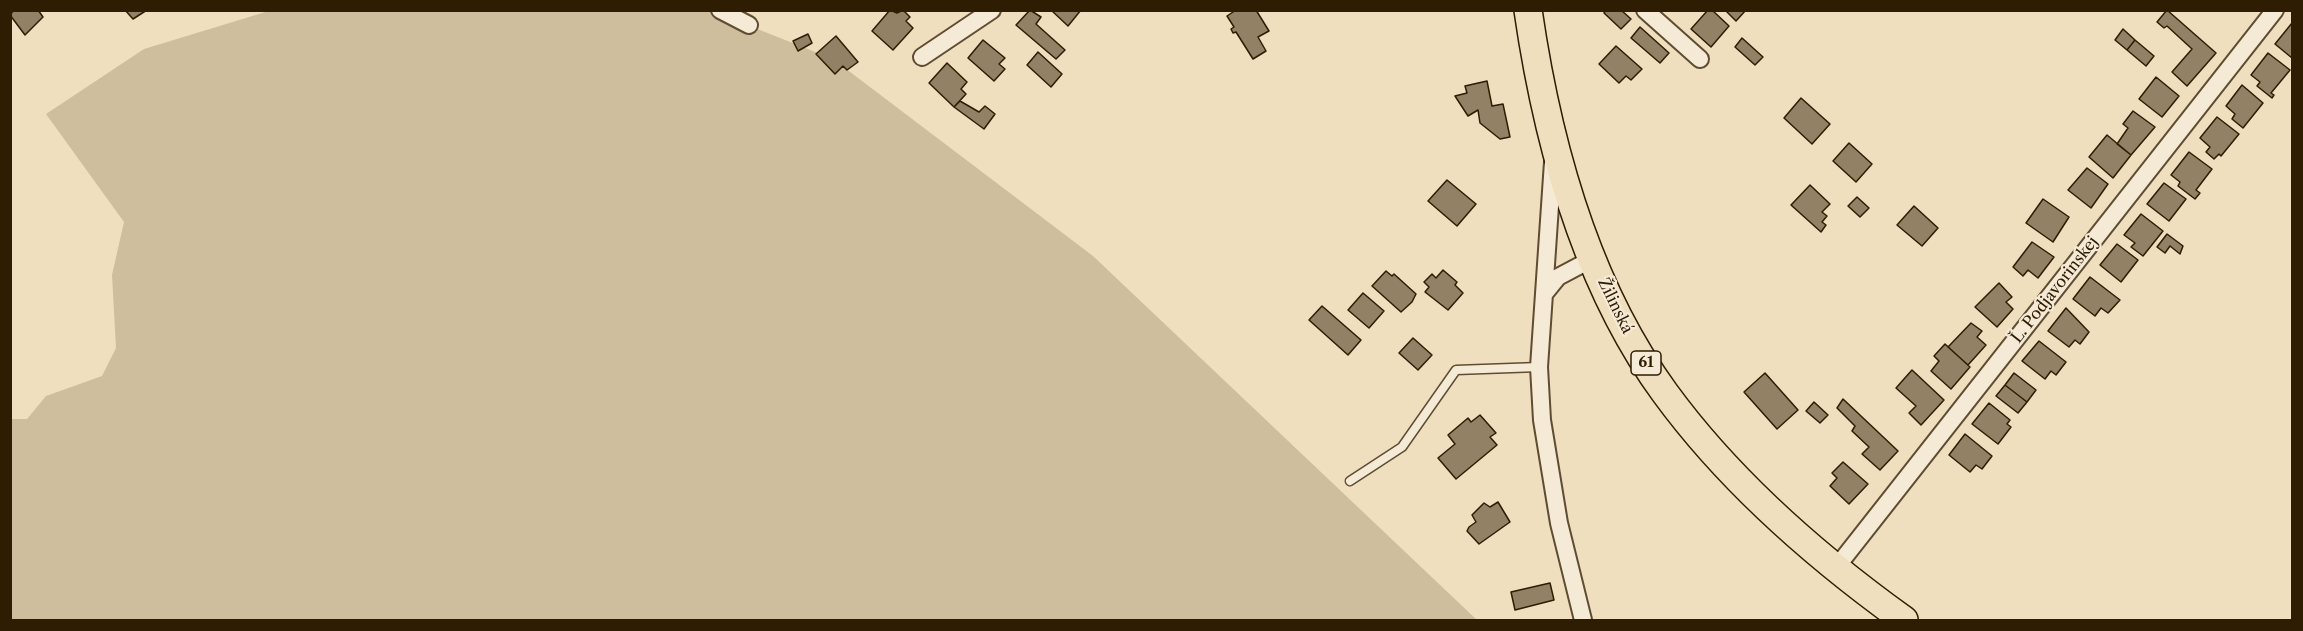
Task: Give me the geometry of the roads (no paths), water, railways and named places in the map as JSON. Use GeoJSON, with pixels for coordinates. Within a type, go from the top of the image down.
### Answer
{"type":"FeatureCollection","features":[{"type":"Feature","properties":{"kind":"main road","name":"Žilinská"},"geometry":{"type":"LineString","coordinates":[[1528,10],[1543,103],[1554,147],[1592,259],[1622,325],[1664,392],[1718,457],[1775,516],[1835,569]]}},
{"type":"Feature","properties":{"kind":"main road","name":"61"},"geometry":{"type":"LineString","coordinates":[[1835,569],[1904,621]]}},
{"type":"Feature","properties":{"kind":"street"},"geometry":{"type":"LineString","coordinates":[[720,10],[749,25]]}},
{"type":"Feature","properties":{"kind":"street"},"geometry":{"type":"LineString","coordinates":[[922,57],[992,10]]}},
{"type":"Feature","properties":{"kind":"street"},"geometry":{"type":"LineString","coordinates":[[1645,10],[1700,59]]}},
{"type":"Feature","properties":{"kind":"street","name":"Ľ. Podjavorinskej"},"geometry":{"type":"LineString","coordinates":[[1835,569],[2275,10]]}},
{"type":"Feature","properties":{"kind":"street"},"geometry":{"type":"LineString","coordinates":[[1554,147],[1539,367],[1542,420],[1550,477],[1583,621]]}},
{"type":"Feature","properties":{"kind":"street"},"geometry":{"type":"LineString","coordinates":[[1545,293],[1558,277],[1592,259]]}},
{"type":"Feature","properties":{"kind":"lane"},"geometry":{"type":"LineString","coordinates":[[1350,481],[1402,447],[1456,370],[1539,367]]}}]}
